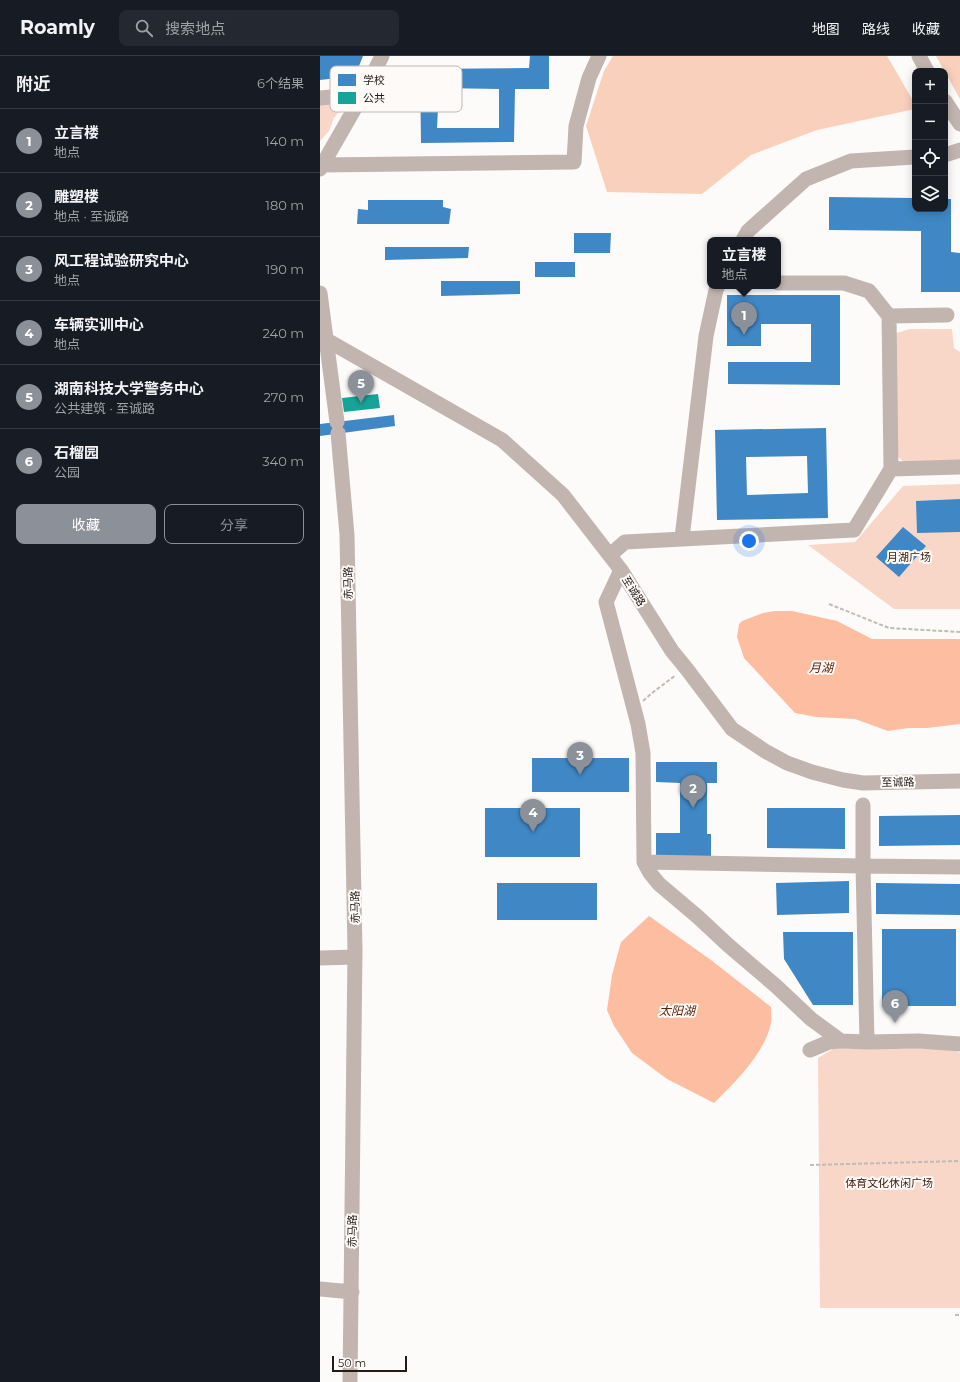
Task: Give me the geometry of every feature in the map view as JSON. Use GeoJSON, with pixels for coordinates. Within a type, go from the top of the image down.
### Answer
{"type":"FeatureCollection","features":[{"type":"Feature","properties":{"kind":"street"},"geometry":{"type":"LineString","coordinates":[[377,66],[382,56]]}},
{"type":"Feature","properties":{"kind":"street"},"geometry":{"type":"LineString","coordinates":[[321,167],[574,162],[576,126],[589,78],[598,56]]}},
{"type":"Feature","properties":{"kind":"street"},"geometry":{"type":"LineString","coordinates":[[918,56],[925,68]]}},
{"type":"Feature","properties":{"kind":"street"},"geometry":{"type":"LineString","coordinates":[[320,98],[330,97]]}},
{"type":"Feature","properties":{"kind":"street"},"geometry":{"type":"LineString","coordinates":[[947,104],[960,124]]}},
{"type":"Feature","properties":{"kind":"street"},"geometry":{"type":"LineString","coordinates":[[321,167],[353,112]]}},
{"type":"Feature","properties":{"kind":"street"},"geometry":{"type":"LineString","coordinates":[[948,154],[960,150]]}},
{"type":"Feature","properties":{"kind":"street"},"geometry":{"type":"LineString","coordinates":[[745,237],[748,231],[806,179],[851,161],[912,157]]}},
{"type":"Feature","properties":{"kind":"street"},"geometry":{"type":"LineString","coordinates":[[610,555],[625,542],[854,530],[891,469],[888,316],[869,291],[844,283],[781,283]]}},
{"type":"Feature","properties":{"kind":"street"},"geometry":{"type":"LineString","coordinates":[[682,538],[706,336],[716,289]]}},
{"type":"Feature","properties":{"kind":"street","name":"赤马路"},"geometry":{"type":"LineString","coordinates":[[320,293],[323,339],[337,428],[347,535],[356,954],[350,1382]]}},
{"type":"Feature","properties":{"kind":"street"},"geometry":{"type":"LineString","coordinates":[[888,316],[947,315]]}},
{"type":"Feature","properties":{"kind":"street","name":"至诚路"},"geometry":{"type":"LineString","coordinates":[[323,339],[502,440],[562,495],[610,555],[672,651],[732,729],[765,751],[787,763],[824,775],[863,783],[960,781]]}},
{"type":"Feature","properties":{"kind":"street"},"geometry":{"type":"LineString","coordinates":[[891,469],[960,467]]}},
{"type":"Feature","properties":{"kind":"street"},"geometry":{"type":"LineString","coordinates":[[620,570],[606,602],[638,724],[643,753],[644,862],[650,873],[659,884],[776,986],[811,1019],[841,1041]]}},
{"type":"Feature","properties":{"kind":"street"},"geometry":{"type":"LineString","coordinates":[[863,805],[867,1042]]}},
{"type":"Feature","properties":{"kind":"street"},"geometry":{"type":"LineString","coordinates":[[644,862],[960,867]]}},
{"type":"Feature","properties":{"kind":"street"},"geometry":{"type":"LineString","coordinates":[[320,950],[356,954]]}},
{"type":"Feature","properties":{"kind":"street"},"geometry":{"type":"LineString","coordinates":[[320,958],[356,954]]}},
{"type":"Feature","properties":{"kind":"street"},"geometry":{"type":"LineString","coordinates":[[810,1050],[829,1042],[841,1041],[919,1041],[960,1044]]}},
{"type":"Feature","properties":{"kind":"street"},"geometry":{"type":"LineString","coordinates":[[320,1289],[352,1292]]}},
{"type":"Feature","properties":{"kind":"path"},"geometry":{"type":"LineString","coordinates":[[829,604],[889,628],[960,632]]}},
{"type":"Feature","properties":{"kind":"path"},"geometry":{"type":"LineString","coordinates":[[652,693],[686,668]]}},
{"type":"Feature","properties":{"kind":"path"},"geometry":{"type":"LineString","coordinates":[[810,1165],[960,1161]]}},
{"type":"Feature","properties":{"kind":"path"},"geometry":{"type":"LineString","coordinates":[[955,1315],[960,1315]]}},
{"type":"Feature","properties":{"kind":"green space"},"geometry":{"type":"Polygon","coordinates":[[[330,102],[330,112],[339,112],[334,118],[329,131],[320,141],[320,103],[330,102]]]}},
{"type":"Feature","properties":{"kind":"green space"},"geometry":{"type":"Polygon","coordinates":[[[910,329],[952,329],[954,348],[960,352],[960,463],[906,464],[896,455],[893,334],[910,329]]]}},
{"type":"Feature","properties":{"kind":"green space","name":"月湖广场"},"geometry":{"type":"Polygon","coordinates":[[[960,484],[960,609],[894,609],[808,545],[855,542],[903,486],[960,484]]]}},
{"type":"Feature","properties":{"kind":"green space","name":"体育文化休闲广场"},"geometry":{"type":"Polygon","coordinates":[[[833,1049],[950,1049],[960,1053],[960,1308],[820,1308],[818,1058],[833,1049]]]}},
{"type":"Feature","properties":{"kind":"shaded area"},"geometry":{"type":"Polygon","coordinates":[[[613,56],[887,56],[912,99],[912,110],[817,130],[751,155],[702,194],[607,192],[586,126],[604,71],[613,56]]]}},
{"type":"Feature","properties":{"kind":"shaded area"},"geometry":{"type":"Polygon","coordinates":[[[936,56],[960,56],[960,99],[948,78],[948,68],[943,68],[936,56]]]}},
{"type":"Feature","properties":{"kind":"water","name":"月湖"},"geometry":{"type":"Polygon","coordinates":[[[792,611],[837,621],[872,639],[960,639],[960,724],[888,731],[855,719],[816,717],[795,713],[744,658],[737,637],[739,624],[742,621],[763,613],[792,611]]]}},
{"type":"Feature","properties":{"kind":"water","name":"太阳湖"},"geometry":{"type":"Polygon","coordinates":[[[649,916],[711,960],[771,1007],[771,1023],[763,1045],[748,1066],[714,1103],[667,1079],[632,1053],[614,1026],[607,1010],[612,975],[621,942],[649,916]]]}},
{"type":"Feature","properties":{"kind":"building: 学校"},"geometry":{"type":"Polygon","coordinates":[[[320,56],[363,56],[359,66],[330,66],[330,79],[320,80],[320,56]]]}},
{"type":"Feature","properties":{"kind":"building: 学校"},"geometry":{"type":"Polygon","coordinates":[[[530,56],[549,56],[549,89],[515,89],[514,142],[421,143],[421,112],[438,112],[437,128],[499,128],[499,89],[462,88],[462,69],[529,68],[530,56]]]}},
{"type":"Feature","properties":{"kind":"building: 学校"},"geometry":{"type":"Polygon","coordinates":[[[829,197],[912,198],[912,212],[948,212],[948,199],[951,199],[951,252],[960,253],[960,292],[921,292],[921,231],[829,230],[829,197]]]}},
{"type":"Feature","properties":{"kind":"building: 学校"},"geometry":{"type":"Polygon","coordinates":[[[368,200],[443,200],[443,207],[451,209],[449,224],[357,224],[358,209],[368,210],[368,200]]]}},
{"type":"Feature","properties":{"kind":"building: 学校"},"geometry":{"type":"Polygon","coordinates":[[[574,233],[611,233],[610,253],[574,253],[574,233]]]}},
{"type":"Feature","properties":{"kind":"building: 学校"},"geometry":{"type":"Polygon","coordinates":[[[385,247],[469,247],[468,258],[385,260],[385,247]]]}},
{"type":"Feature","properties":{"kind":"building: 学校"},"geometry":{"type":"Polygon","coordinates":[[[535,262],[575,262],[575,277],[535,277],[535,262]]]}},
{"type":"Feature","properties":{"kind":"building: 学校"},"geometry":{"type":"Polygon","coordinates":[[[441,281],[520,281],[520,294],[441,296],[441,281]]]}},
{"type":"Feature","properties":{"kind":"building: 学校"},"geometry":{"type":"Polygon","coordinates":[[[727,295],[840,295],[840,385],[728,384],[728,362],[811,362],[811,324],[761,324],[761,346],[727,346],[727,295]]]}},
{"type":"Feature","properties":{"kind":"building: 学校"},"geometry":{"type":"Polygon","coordinates":[[[394,415],[395,426],[320,436],[320,424],[394,415]]]}},
{"type":"Feature","properties":{"kind":"building: 学校"},"geometry":{"type":"Polygon","coordinates":[[[826,428],[828,518],[717,520],[715,430],[826,428]],[[807,456],[746,457],[747,495],[808,493],[807,456]]]}},
{"type":"Feature","properties":{"kind":"building: 学校"},"geometry":{"type":"Polygon","coordinates":[[[960,499],[960,532],[917,533],[916,501],[960,499]]]}},
{"type":"Feature","properties":{"kind":"building: 学校"},"geometry":{"type":"Polygon","coordinates":[[[903,527],[926,546],[899,577],[876,557],[903,527]]]}},
{"type":"Feature","properties":{"kind":"building: 学校"},"geometry":{"type":"Polygon","coordinates":[[[532,758],[629,758],[629,792],[532,792],[532,758]]]}},
{"type":"Feature","properties":{"kind":"building: 学校"},"geometry":{"type":"Polygon","coordinates":[[[656,762],[717,762],[717,783],[707,783],[707,834],[711,834],[711,858],[656,858],[656,833],[680,833],[680,783],[656,782],[656,762]]]}},
{"type":"Feature","properties":{"kind":"building: 学校"},"geometry":{"type":"Polygon","coordinates":[[[485,808],[580,808],[580,857],[485,857],[485,808]]]}},
{"type":"Feature","properties":{"kind":"building: 学校"},"geometry":{"type":"Polygon","coordinates":[[[767,808],[845,808],[845,849],[767,848],[767,808]]]}},
{"type":"Feature","properties":{"kind":"building: 学校"},"geometry":{"type":"Polygon","coordinates":[[[960,815],[960,845],[879,846],[879,816],[960,815]]]}},
{"type":"Feature","properties":{"kind":"building: 学校"},"geometry":{"type":"Polygon","coordinates":[[[849,881],[849,913],[777,915],[776,883],[849,881]]]}},
{"type":"Feature","properties":{"kind":"building: 学校"},"geometry":{"type":"Polygon","coordinates":[[[497,883],[597,883],[597,920],[497,920],[497,883]]]}},
{"type":"Feature","properties":{"kind":"building: 学校"},"geometry":{"type":"Polygon","coordinates":[[[876,883],[960,884],[960,915],[876,914],[876,883]]]}},
{"type":"Feature","properties":{"kind":"building: 学校"},"geometry":{"type":"Polygon","coordinates":[[[882,929],[956,929],[956,1006],[882,1006],[882,929]]]}},
{"type":"Feature","properties":{"kind":"building: 学校"},"geometry":{"type":"Polygon","coordinates":[[[783,932],[853,932],[853,1005],[813,1005],[784,959],[783,932]]]}},
{"type":"Feature","properties":{"kind":"building: 公共"},"geometry":{"type":"Polygon","coordinates":[[[378,394],[380,408],[344,412],[342,398],[378,394]]]}},
{"type":"Feature","properties":{"kind":"place","name":"立言楼"},"geometry":{"type":"Point","coordinates":[744,335]}},
{"type":"Feature","properties":{"kind":"place","name":"湖南科技大学警务中心"},"geometry":{"type":"Point","coordinates":[361,403]}},
{"type":"Feature","properties":{"kind":"place","name":"风工程试验研究中心"},"geometry":{"type":"Point","coordinates":[580,775]}},
{"type":"Feature","properties":{"kind":"place","name":"雕塑楼"},"geometry":{"type":"Point","coordinates":[693,808]}},
{"type":"Feature","properties":{"kind":"place","name":"车辆实训中心"},"geometry":{"type":"Point","coordinates":[533,832]}},
{"type":"Feature","properties":{"kind":"place","name":"石榴园"},"geometry":{"type":"Point","coordinates":[895,1023]}}]}
